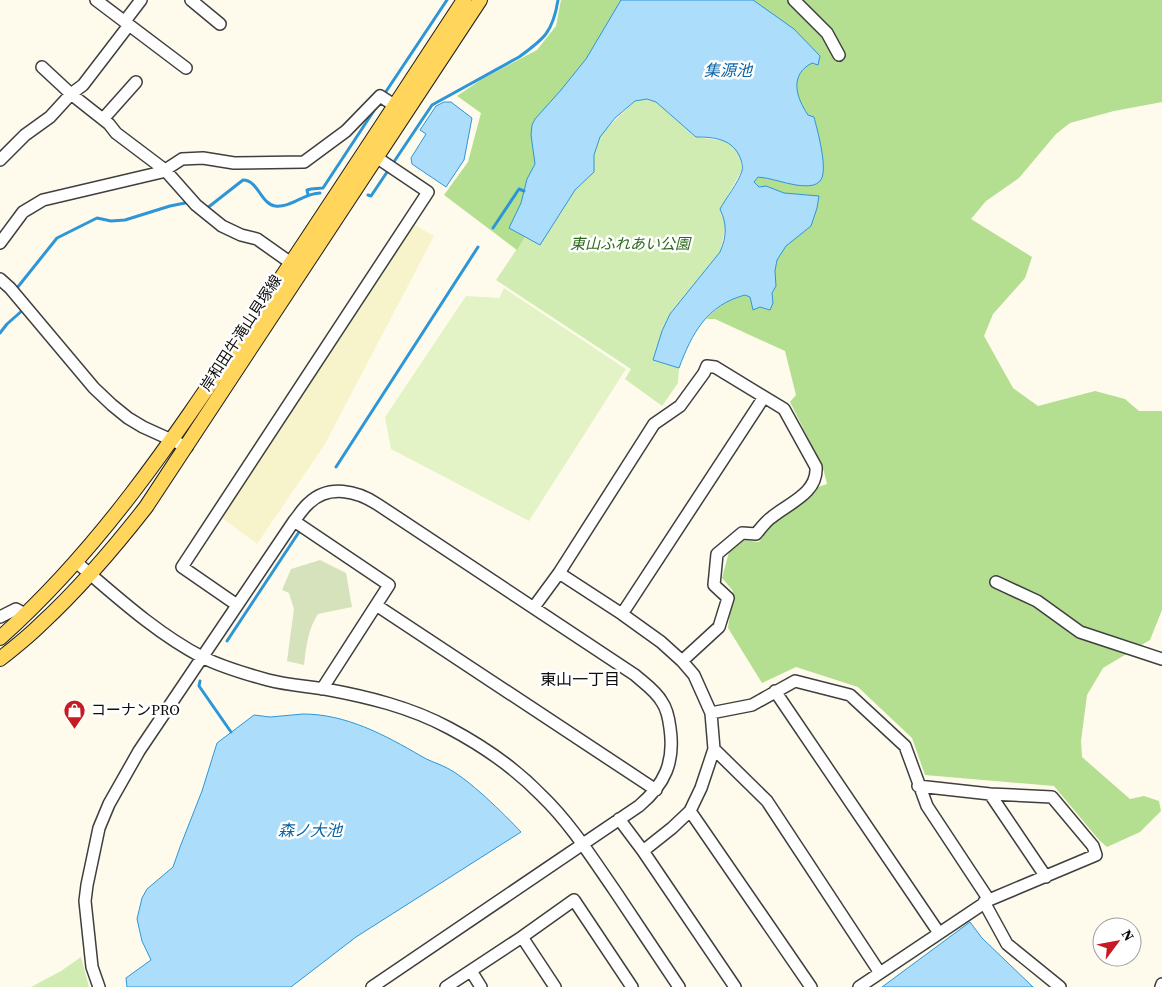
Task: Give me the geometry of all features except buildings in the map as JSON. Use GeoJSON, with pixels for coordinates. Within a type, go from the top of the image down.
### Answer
{"type":"FeatureCollection","features":[{"type":"Feature","properties":{"kind":"main road","name":"岸和田牛滝山貝塚線"},"geometry":{"type":"LineString","coordinates":[[0,638],[76,562],[172,441],[464,0]]}},
{"type":"Feature","properties":{"kind":"main road","name":"岸和田牛滝山貝塚線"},"geometry":{"type":"LineString","coordinates":[[0,659],[40,626],[90,574],[146,507],[480,0]]}},
{"type":"Feature","properties":{"kind":"street"},"geometry":{"type":"LineString","coordinates":[[96,0],[186,68]]}},
{"type":"Feature","properties":{"kind":"street"},"geometry":{"type":"LineString","coordinates":[[0,160],[25,135],[50,117],[71,94],[83,85],[141,0]]}},
{"type":"Feature","properties":{"kind":"street"},"geometry":{"type":"LineString","coordinates":[[191,0],[220,24]]}},
{"type":"Feature","properties":{"kind":"street"},"geometry":{"type":"LineString","coordinates":[[794,0],[827,33],[839,55]]}},
{"type":"Feature","properties":{"kind":"street"},"geometry":{"type":"LineString","coordinates":[[42,67],[71,94],[103,119],[116,133],[165,170],[196,205],[222,226],[240,235],[256,239],[291,263]]}},
{"type":"Feature","properties":{"kind":"street"},"geometry":{"type":"LineString","coordinates":[[103,119],[136,82]]}},
{"type":"Feature","properties":{"kind":"street"},"geometry":{"type":"LineString","coordinates":[[0,243],[23,212],[43,200],[162,172],[182,160],[192,158],[234,163],[304,162],[346,131],[380,96],[394,105]]}},
{"type":"Feature","properties":{"kind":"street"},"geometry":{"type":"LineString","coordinates":[[237,605],[182,567],[428,192],[376,157]]}},
{"type":"Feature","properties":{"kind":"street"},"geometry":{"type":"LineString","coordinates":[[0,279],[10,288],[94,388],[112,406],[136,423],[172,441],[187,446]]}},
{"type":"Feature","properties":{"kind":"street"},"geometry":{"type":"LineString","coordinates":[[534,607],[559,573],[654,424],[680,406],[707,366],[715,367],[784,409],[816,467],[816,475],[814,481],[801,498],[769,518],[756,534],[742,533],[717,554],[714,585],[728,598],[719,628],[682,661]]}},
{"type":"Feature","properties":{"kind":"street"},"geometry":{"type":"LineString","coordinates":[[622,614],[764,397]]}},
{"type":"Feature","properties":{"kind":"street"},"geometry":{"type":"LineString","coordinates":[[99,987],[92,967],[85,901],[88,876],[99,828],[108,804],[139,751],[294,521],[309,502],[319,496],[331,492],[346,491],[362,495],[635,675],[662,702],[670,724],[672,753],[665,775],[656,790],[638,806],[372,987]]}},
{"type":"Feature","properties":{"kind":"street"},"geometry":{"type":"LineString","coordinates":[[294,521],[389,585],[322,689]]}},
{"type":"Feature","properties":{"kind":"street"},"geometry":{"type":"LineString","coordinates":[[76,562],[141,616],[203,658],[267,680],[381,701],[413,712],[449,728],[481,747],[521,776],[543,796],[583,844],[679,987]]}},
{"type":"Feature","properties":{"kind":"street"},"geometry":{"type":"LineString","coordinates":[[559,573],[622,614],[661,642],[682,661],[694,676],[711,713],[714,748],[701,788],[690,811],[643,851]]}},
{"type":"Feature","properties":{"kind":"street"},"geometry":{"type":"LineString","coordinates":[[996,582],[1037,601],[1080,632],[1162,659]]}},
{"type":"Feature","properties":{"kind":"street"},"geometry":{"type":"LineString","coordinates":[[376,605],[656,790]]}},
{"type":"Feature","properties":{"kind":"street"},"geometry":{"type":"LineString","coordinates":[[0,617],[16,609],[25,614]]}},
{"type":"Feature","properties":{"kind":"street"},"geometry":{"type":"LineString","coordinates":[[711,713],[752,705],[795,681],[850,695],[905,746],[910,756],[918,786],[927,806],[986,901],[1007,944],[1060,987]]}},
{"type":"Feature","properties":{"kind":"street"},"geometry":{"type":"LineString","coordinates":[[775,691],[939,933]]}},
{"type":"Feature","properties":{"kind":"street"},"geometry":{"type":"LineString","coordinates":[[714,748],[767,801],[880,973]]}},
{"type":"Feature","properties":{"kind":"street"},"geometry":{"type":"LineString","coordinates":[[859,987],[986,901],[1096,855],[1093,846],[1052,797],[990,794],[918,786]]}},
{"type":"Feature","properties":{"kind":"street"},"geometry":{"type":"LineString","coordinates":[[990,794],[1046,877]]}},
{"type":"Feature","properties":{"kind":"street"},"geometry":{"type":"LineString","coordinates":[[690,811],[811,987]]}},
{"type":"Feature","properties":{"kind":"street"},"geometry":{"type":"LineString","coordinates":[[619,819],[643,851],[735,987]]}},
{"type":"Feature","properties":{"kind":"street"},"geometry":{"type":"LineString","coordinates":[[446,987],[574,900],[632,987]]}},
{"type":"Feature","properties":{"kind":"street"},"geometry":{"type":"LineString","coordinates":[[522,937],[555,987]]}},
{"type":"Feature","properties":{"kind":"street"},"geometry":{"type":"LineString","coordinates":[[471,971],[481,987]]}},
{"type":"Feature","properties":{"kind":"shaded area"},"geometry":{"type":"Polygon","coordinates":[[[413,224],[434,236],[325,444],[257,544],[221,517],[413,224]]]}},
{"type":"Feature","properties":{"kind":"green space"},"geometry":{"type":"Polygon","coordinates":[[[561,0],[1162,0],[1162,102],[1114,111],[1070,123],[1056,134],[1019,178],[986,201],[971,219],[1032,257],[1025,278],[993,314],[984,336],[1013,388],[1038,406],[1095,391],[1125,399],[1139,411],[1162,411],[1162,610],[1150,640],[1103,668],[1087,695],[1081,741],[1082,757],[1130,799],[1144,796],[1159,801],[1161,811],[1140,832],[1107,847],[1054,786],[925,775],[912,738],[858,687],[796,667],[762,683],[728,628],[733,591],[722,578],[729,552],[742,540],[759,542],[772,521],[809,496],[818,487],[827,484],[823,468],[790,402],[796,395],[785,351],[715,319],[706,319],[724,304],[745,295],[750,297],[752,302],[760,307],[769,310],[746,145],[661,69],[578,109],[525,237],[517,250],[444,195],[468,162],[481,113],[457,96],[482,79],[537,50],[556,26],[561,0]]]}},
{"type":"Feature","properties":{"kind":"green space","name":"東山ふれあい公園"},"geometry":{"type":"Polygon","coordinates":[[[647,99],[656,102],[696,137],[726,141],[733,145],[740,156],[742,170],[720,209],[726,226],[720,252],[670,314],[662,331],[653,360],[679,368],[678,383],[662,406],[625,379],[631,369],[496,280],[525,237],[540,245],[575,190],[594,172],[594,155],[604,131],[635,101],[647,99]]]}},
{"type":"Feature","properties":{"kind":"green space"},"geometry":{"type":"Polygon","coordinates":[[[504,288],[626,369],[529,521],[391,449],[385,417],[466,296],[499,298],[504,288]]]}},
{"type":"Feature","properties":{"kind":"green space"},"geometry":{"type":"Polygon","coordinates":[[[320,560],[346,573],[352,607],[318,614],[310,632],[304,665],[287,661],[294,609],[289,593],[282,590],[291,569],[320,560]]]}},
{"type":"Feature","properties":{"kind":"green space"},"geometry":{"type":"Polygon","coordinates":[[[81,957],[89,987],[31,987],[61,971],[81,957]]]}},
{"type":"Feature","properties":{"kind":"water","name":"集源池"},"geometry":{"type":"Polygon","coordinates":[[[621,0],[753,0],[794,29],[820,56],[818,65],[812,63],[800,74],[797,80],[797,87],[800,101],[808,115],[814,117],[822,151],[822,177],[817,184],[808,186],[758,177],[754,182],[759,187],[766,186],[784,193],[819,196],[811,226],[786,246],[777,260],[775,271],[776,286],[772,293],[773,303],[770,310],[760,307],[753,310],[750,297],[745,295],[720,306],[711,313],[696,332],[689,343],[679,368],[653,360],[662,331],[670,314],[720,252],[725,230],[720,209],[742,170],[738,153],[729,143],[717,139],[696,137],[656,102],[647,99],[635,101],[615,118],[600,137],[594,155],[594,172],[575,190],[540,245],[509,228],[521,203],[527,179],[535,164],[531,135],[532,125],[586,59],[621,0]]]}},
{"type":"Feature","properties":{"kind":"water"},"geometry":{"type":"Polygon","coordinates":[[[444,102],[451,102],[472,118],[464,160],[446,187],[412,164],[411,158],[426,134],[420,130],[436,106],[444,102]]]}},
{"type":"Feature","properties":{"kind":"water","name":"森ノ大池"},"geometry":{"type":"Polygon","coordinates":[[[303,714],[335,718],[365,727],[445,767],[474,787],[521,832],[356,937],[291,987],[127,987],[126,978],[151,960],[142,941],[137,919],[142,898],[147,889],[173,867],[202,791],[217,743],[254,715],[270,717],[303,714]]]}},
{"type":"Feature","properties":{"kind":"water"},"geometry":{"type":"Polygon","coordinates":[[[970,922],[982,938],[1033,987],[882,987],[970,922]]]}},
{"type":"Feature","properties":{"kind":"waterway"},"geometry":{"type":"LineString","coordinates":[[385,93],[447,0]]}},
{"type":"Feature","properties":{"kind":"waterway"},"geometry":{"type":"LineString","coordinates":[[368,195],[371,196],[432,105],[519,57],[535,45],[550,27],[558,0]]}},
{"type":"Feature","properties":{"kind":"waterway"},"geometry":{"type":"LineString","coordinates":[[308,195],[307,190],[323,188],[377,106]]}},
{"type":"Feature","properties":{"kind":"waterway"},"geometry":{"type":"LineString","coordinates":[[206,209],[243,180],[252,184],[266,201],[275,206],[287,205],[308,195],[320,193]]}},
{"type":"Feature","properties":{"kind":"waterway"},"geometry":{"type":"LineString","coordinates":[[493,228],[519,189],[524,191]]}},
{"type":"Feature","properties":{"kind":"waterway"},"geometry":{"type":"LineString","coordinates":[[17,288],[57,238],[97,218],[111,221],[125,220],[190,202]]}},
{"type":"Feature","properties":{"kind":"waterway"},"geometry":{"type":"LineString","coordinates":[[336,467],[478,247]]}},
{"type":"Feature","properties":{"kind":"waterway"},"geometry":{"type":"LineString","coordinates":[[0,333],[24,309]]}},
{"type":"Feature","properties":{"kind":"waterway"},"geometry":{"type":"LineString","coordinates":[[227,641],[299,532]]}},
{"type":"Feature","properties":{"kind":"waterway"},"geometry":{"type":"LineString","coordinates":[[200,681],[199,686],[231,732]]}},
{"type":"Feature","properties":{"kind":"place","name":"コーナンPRO"},"geometry":{"type":"Point","coordinates":[75,729]}},
{"type":"Feature","properties":{"kind":"district","name":"東山一丁目"},"geometry":{"type":"Point","coordinates":[580,679]}}]}
